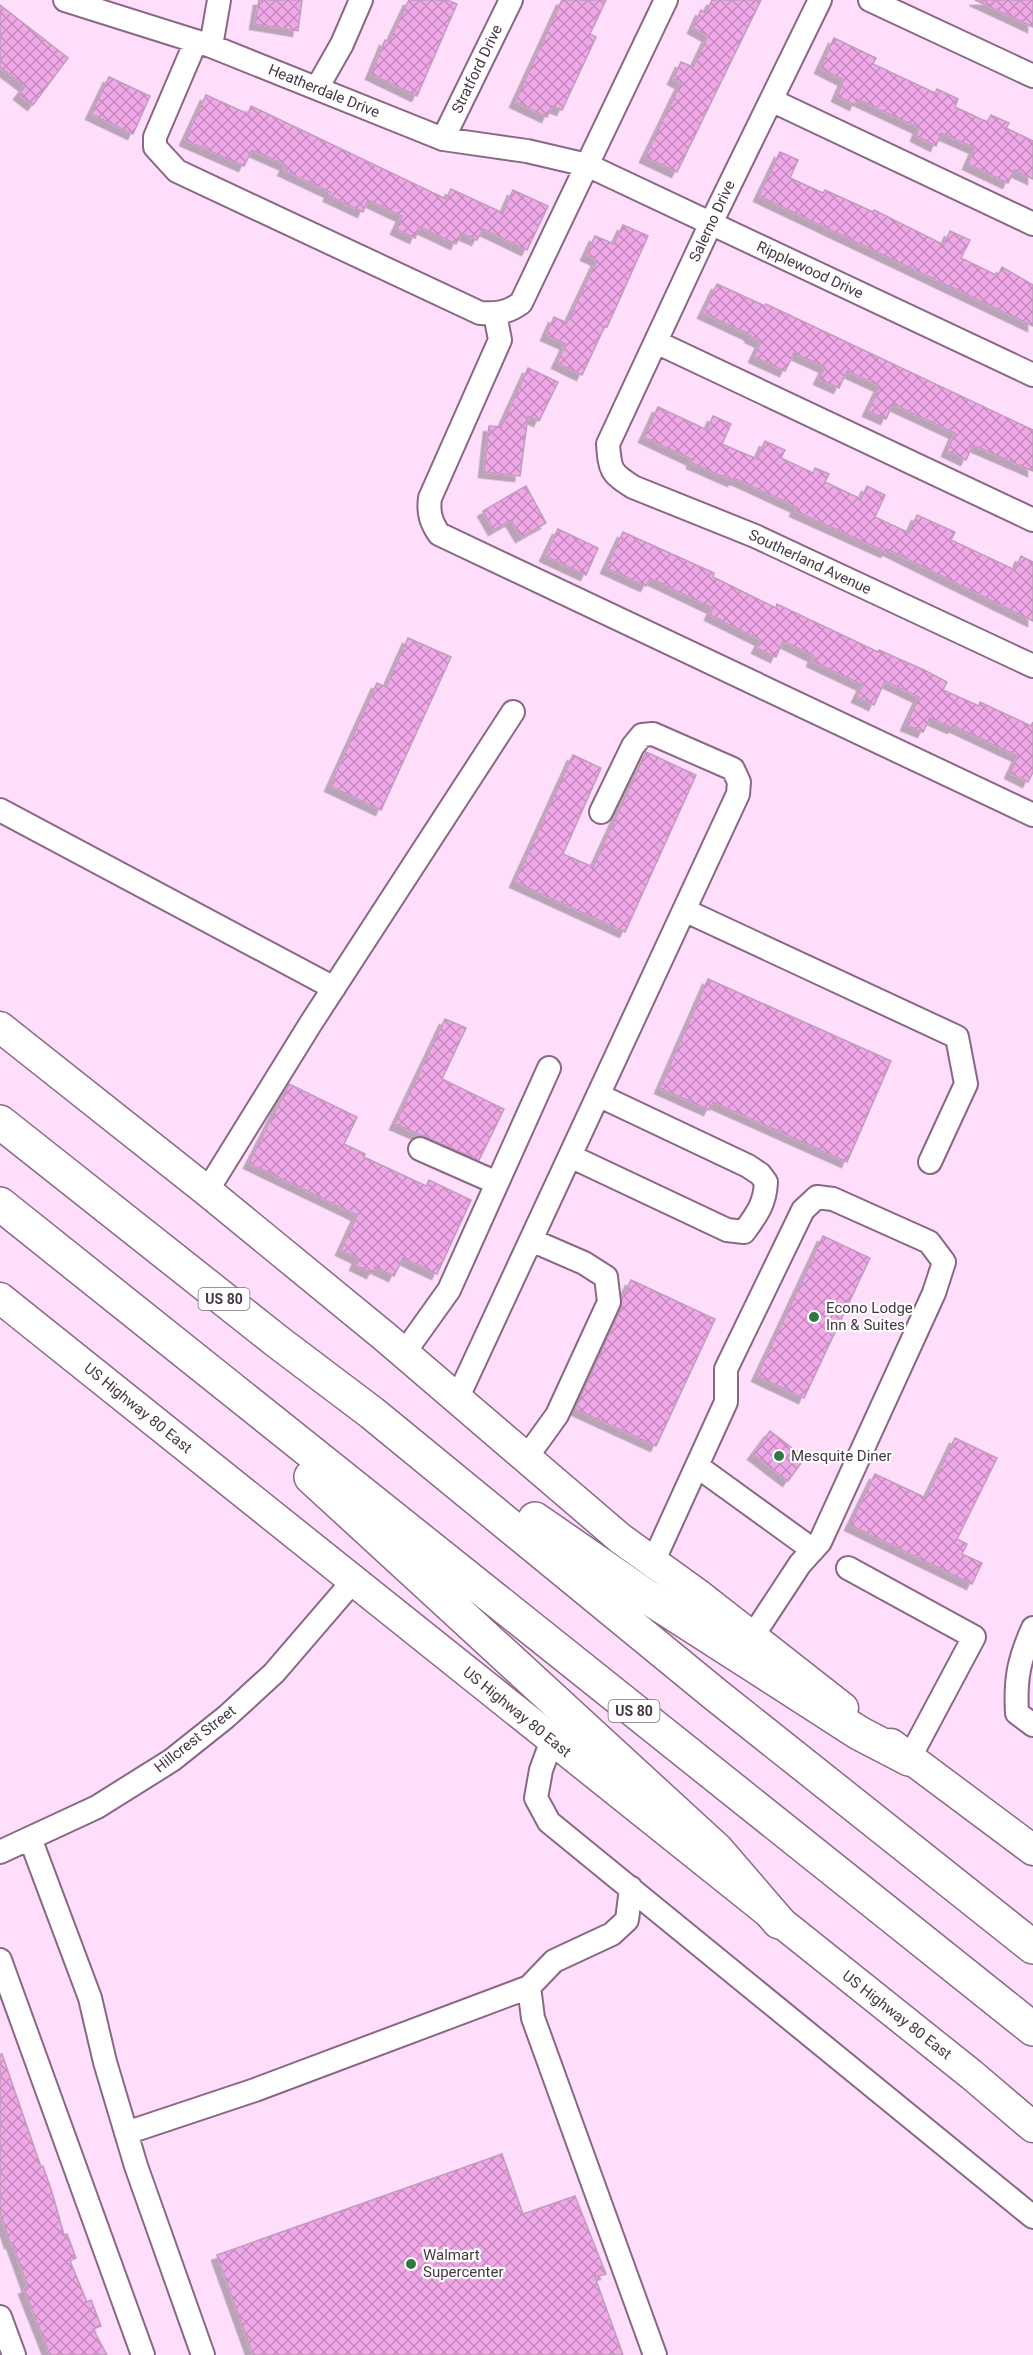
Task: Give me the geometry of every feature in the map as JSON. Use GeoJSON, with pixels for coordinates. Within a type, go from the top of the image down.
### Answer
{"type":"FeatureCollection","features":[{"type":"Feature","properties":{"kind":"highway","name":"US 80"},"geometry":{"type":"LineString","coordinates":[[0,1122],[448,1474],[716,1695],[1033,1947]]}},
{"type":"Feature","properties":{"kind":"highway","name":"US 80"},"geometry":{"type":"LineString","coordinates":[[0,1204],[1033,2029]]}},
{"type":"Feature","properties":{"kind":"highway"},"geometry":{"type":"LineString","coordinates":[[237,1392],[287,1455],[717,1850],[779,1922]]}},
{"type":"Feature","properties":{"kind":"highway"},"geometry":{"type":"LineString","coordinates":[[448,1474],[532,1516],[679,1617],[859,1733],[909,1759]]}},
{"type":"Feature","properties":{"kind":"main road"},"geometry":{"type":"LineString","coordinates":[[0,1027],[207,1191],[404,1353],[621,1539],[909,1759],[1033,1850]]}},
{"type":"Feature","properties":{"kind":"main road","name":"US Highway 80 East"},"geometry":{"type":"LineString","coordinates":[[0,1298],[972,2075],[1033,2127]]}},
{"type":"Feature","properties":{"kind":"street","name":"Heatherdale Drive"},"geometry":{"type":"LineString","coordinates":[[64,0],[204,43],[443,139],[527,151],[587,165]]}},
{"type":"Feature","properties":{"kind":"street"},"geometry":{"type":"LineString","coordinates":[[219,0],[204,43],[155,137],[155,147],[177,171],[480,313],[495,314],[509,312],[522,303],[666,0]]}},
{"type":"Feature","properties":{"kind":"street"},"geometry":{"type":"LineString","coordinates":[[317,88],[342,44],[361,0]]}},
{"type":"Feature","properties":{"kind":"street","name":"Stratford Drive"},"geometry":{"type":"LineString","coordinates":[[443,139],[511,0]]}},
{"type":"Feature","properties":{"kind":"street","name":"Salerno Drive"},"geometry":{"type":"LineString","coordinates":[[608,444],[711,223],[819,0]]}},
{"type":"Feature","properties":{"kind":"street"},"geometry":{"type":"LineString","coordinates":[[870,0],[1033,76]]}},
{"type":"Feature","properties":{"kind":"street"},"geometry":{"type":"LineString","coordinates":[[771,100],[1033,224]]}},
{"type":"Feature","properties":{"kind":"street","name":"Ripplewood Drive"},"geometry":{"type":"LineString","coordinates":[[587,165],[1033,375]]}},
{"type":"Feature","properties":{"kind":"street"},"geometry":{"type":"LineString","coordinates":[[495,314],[500,340],[430,498],[429,509],[432,523],[440,534],[1033,815]]}},
{"type":"Feature","properties":{"kind":"street"},"geometry":{"type":"LineString","coordinates":[[656,342],[1033,520]]}},
{"type":"Feature","properties":{"kind":"street","name":"Southerland Avenue"},"geometry":{"type":"LineString","coordinates":[[608,444],[609,468],[616,477],[633,487],[755,536],[1033,666]]}},
{"type":"Feature","properties":{"kind":"street"},"geometry":{"type":"LineString","coordinates":[[207,1191],[334,988],[513,711]]}},
{"type":"Feature","properties":{"kind":"street"},"geometry":{"type":"LineString","coordinates":[[457,1399],[738,794],[739,782],[732,770],[653,734],[642,735],[633,746],[601,812]]}},
{"type":"Feature","properties":{"kind":"street"},"geometry":{"type":"LineString","coordinates":[[0,810],[334,988]]}},
{"type":"Feature","properties":{"kind":"street"},"geometry":{"type":"LineString","coordinates":[[684,909],[957,1037],[966,1084],[930,1162]]}},
{"type":"Feature","properties":{"kind":"street"},"geometry":{"type":"LineString","coordinates":[[404,1353],[449,1290],[549,1068]]}},
{"type":"Feature","properties":{"kind":"street"},"geometry":{"type":"LineString","coordinates":[[570,1156],[727,1230],[744,1232],[756,1216],[765,1198],[766,1182],[760,1174],[748,1166],[598,1095]]}},
{"type":"Feature","properties":{"kind":"street"},"geometry":{"type":"LineString","coordinates":[[420,1149],[497,1183]]}},
{"type":"Feature","properties":{"kind":"street"},"geometry":{"type":"LineString","coordinates":[[653,1562],[726,1402],[726,1370],[802,1210],[817,1197],[833,1198],[929,1242],[944,1262],[934,1293],[820,1542],[800,1564],[752,1637]]}},
{"type":"Feature","properties":{"kind":"street"},"geometry":{"type":"LineString","coordinates":[[526,1458],[557,1414],[609,1302],[606,1277],[584,1263],[531,1240]]}},
{"type":"Feature","properties":{"kind":"street"},"geometry":{"type":"LineString","coordinates":[[697,1466],[813,1550]]}},
{"type":"Feature","properties":{"kind":"street"},"geometry":{"type":"LineString","coordinates":[[848,1568],[974,1637],[909,1759]]}},
{"type":"Feature","properties":{"kind":"street","name":"Hillcrest Street"},"geometry":{"type":"LineString","coordinates":[[0,1852],[97,1807],[172,1760],[226,1717],[274,1673],[354,1580]]}},
{"type":"Feature","properties":{"kind":"street"},"geometry":{"type":"LineString","coordinates":[[1033,1628],[1021,1654],[1015,1686],[1017,1713],[1033,1725]]}},
{"type":"Feature","properties":{"kind":"street"},"geometry":{"type":"LineString","coordinates":[[552,1740],[541,1770],[536,1798],[549,1822],[1033,2217]]}},
{"type":"Feature","properties":{"kind":"street"},"geometry":{"type":"LineString","coordinates":[[30,1838],[90,1998],[105,2062],[136,2166],[203,2355]]}},
{"type":"Feature","properties":{"kind":"street"},"geometry":{"type":"LineString","coordinates":[[126,2133],[255,2090],[529,1987],[554,1961],[612,1934],[627,1920],[631,1888]]}},
{"type":"Feature","properties":{"kind":"street"},"geometry":{"type":"LineString","coordinates":[[0,1960],[143,2355]]}},
{"type":"Feature","properties":{"kind":"street"},"geometry":{"type":"LineString","coordinates":[[529,1987],[535,2024],[655,2355]]}},
{"type":"Feature","properties":{"kind":"street"},"geometry":{"type":"LineString","coordinates":[[0,2317],[14,2355]]}},
{"type":"Feature","properties":{"kind":"building"},"geometry":{"type":"Polygon","coordinates":[[[259,0],[302,0],[298,31],[255,24],[259,0]]]}},
{"type":"Feature","properties":{"kind":"building"},"geometry":{"type":"Polygon","coordinates":[[[409,0],[447,0],[457,4],[417,96],[371,74],[385,40],[389,42],[409,0]]]}},
{"type":"Feature","properties":{"kind":"building"},"geometry":{"type":"Polygon","coordinates":[[[562,0],[606,0],[590,34],[596,37],[562,110],[552,106],[547,117],[515,102],[562,0]]]}},
{"type":"Feature","properties":{"kind":"building"},"geometry":{"type":"Polygon","coordinates":[[[712,0],[761,0],[677,172],[645,157],[681,83],[673,79],[681,62],[693,67],[708,36],[693,28],[701,10],[706,13],[712,0]]]}},
{"type":"Feature","properties":{"kind":"building"},"geometry":{"type":"Polygon","coordinates":[[[975,0],[1033,0],[1033,27],[975,0]]]}},
{"type":"Feature","properties":{"kind":"building"},"geometry":{"type":"Polygon","coordinates":[[[0,5],[68,58],[33,105],[19,94],[25,86],[0,67],[0,5]]]}},
{"type":"Feature","properties":{"kind":"building"},"geometry":{"type":"Polygon","coordinates":[[[834,38],[876,58],[873,64],[935,93],[937,89],[958,99],[955,107],[987,122],[991,115],[1009,123],[1006,128],[1033,141],[1033,179],[1014,170],[1008,183],[968,164],[975,148],[941,133],[936,146],[916,136],[919,128],[857,99],[855,105],[837,96],[844,80],[820,68],[834,38]]]}},
{"type":"Feature","properties":{"kind":"building"},"geometry":{"type":"Polygon","coordinates":[[[109,77],[150,96],[133,134],[91,114],[109,77]]]}},
{"type":"Feature","properties":{"kind":"building"},"geometry":{"type":"Polygon","coordinates":[[[206,95],[248,114],[251,106],[446,199],[451,189],[503,213],[513,190],[548,206],[527,250],[483,229],[477,240],[461,233],[456,244],[420,227],[415,238],[396,229],[402,216],[368,200],[363,212],[329,196],[330,192],[283,170],[286,165],[252,150],[244,166],[185,140],[206,95]]]}},
{"type":"Feature","properties":{"kind":"building"},"geometry":{"type":"Polygon","coordinates":[[[780,152],[798,160],[790,178],[823,193],[825,190],[873,212],[874,210],[944,245],[950,231],[970,240],[961,258],[998,276],[1002,267],[1033,285],[1033,326],[759,196],[780,152]]]}},
{"type":"Feature","properties":{"kind":"building"},"geometry":{"type":"Polygon","coordinates":[[[623,225],[648,236],[607,327],[605,326],[582,375],[557,363],[566,344],[546,335],[554,317],[567,323],[597,260],[586,255],[595,236],[614,244],[623,225]]]}},
{"type":"Feature","properties":{"kind":"building"},"geometry":{"type":"Polygon","coordinates":[[[717,284],[765,306],[766,304],[1033,430],[1033,471],[973,445],[966,460],[947,451],[955,433],[893,404],[886,419],[868,411],[880,386],[847,371],[839,388],[819,379],[825,367],[794,353],[785,371],[754,357],[761,342],[703,313],[717,284]]]}},
{"type":"Feature","properties":{"kind":"building"},"geometry":{"type":"Polygon","coordinates":[[[528,368],[558,382],[539,421],[528,416],[520,476],[484,472],[489,426],[501,427],[528,368]]]}},
{"type":"Feature","properties":{"kind":"building"},"geometry":{"type":"Polygon","coordinates":[[[658,407],[707,430],[713,416],[731,424],[722,444],[757,459],[765,441],[785,450],[781,458],[813,473],[815,468],[829,474],[825,482],[861,499],[867,486],[885,495],[875,517],[909,533],[917,515],[955,532],[951,540],[1015,570],[1021,556],[1033,562],[1033,621],[887,549],[886,552],[795,511],[797,507],[734,478],[733,481],[692,463],[693,460],[644,437],[658,407]]]}},
{"type":"Feature","properties":{"kind":"building"},"geometry":{"type":"Polygon","coordinates":[[[526,486],[546,523],[521,537],[511,520],[494,530],[483,511],[526,486]]]}},
{"type":"Feature","properties":{"kind":"building"},"geometry":{"type":"Polygon","coordinates":[[[558,529],[598,548],[586,575],[545,556],[558,529]]]}},
{"type":"Feature","properties":{"kind":"building"},"geometry":{"type":"Polygon","coordinates":[[[623,532],[714,573],[713,577],[776,608],[777,604],[878,652],[879,650],[924,670],[947,682],[943,690],[979,706],[980,702],[1031,726],[1033,722],[1033,772],[1028,782],[1010,773],[1018,756],[954,726],[953,728],[930,718],[923,732],[906,725],[919,697],[885,681],[874,705],[857,697],[863,685],[812,661],[814,656],[783,641],[776,657],[757,648],[761,640],[710,615],[713,608],[650,578],[646,586],[606,568],[623,532]]]}},
{"type":"Feature","properties":{"kind":"building"},"geometry":{"type":"Polygon","coordinates":[[[408,638],[451,657],[381,810],[330,786],[377,683],[386,687],[408,638]]]}},
{"type":"Feature","properties":{"kind":"building"},"geometry":{"type":"Polygon","coordinates":[[[646,752],[696,775],[625,932],[515,882],[573,755],[601,768],[563,854],[593,867],[646,752]]]}},
{"type":"Feature","properties":{"kind":"building"},"geometry":{"type":"Polygon","coordinates":[[[708,979],[891,1061],[847,1162],[713,1102],[709,1110],[660,1088],[708,979]]]}},
{"type":"Feature","properties":{"kind":"building"},"geometry":{"type":"Polygon","coordinates":[[[445,1019],[466,1028],[442,1079],[504,1109],[479,1160],[395,1124],[445,1019]]]}},
{"type":"Feature","properties":{"kind":"building"},"geometry":{"type":"Polygon","coordinates":[[[289,1084],[357,1117],[344,1144],[365,1154],[364,1157],[426,1186],[429,1180],[471,1200],[437,1274],[403,1258],[394,1276],[375,1267],[372,1273],[355,1265],[358,1258],[341,1250],[357,1215],[249,1163],[289,1084]]]}},
{"type":"Feature","properties":{"kind":"building","name":"Econo Lodge Inn & Suites"},"geometry":{"type":"Polygon","coordinates":[[[823,1236],[870,1258],[804,1398],[757,1376],[823,1236]]]}},
{"type":"Feature","properties":{"kind":"building"},"geometry":{"type":"Polygon","coordinates":[[[631,1280],[715,1319],[656,1446],[575,1409],[621,1308],[622,1299],[631,1280]]]}},
{"type":"Feature","properties":{"kind":"building","name":"Mesquite Diner"},"geometry":{"type":"Polygon","coordinates":[[[770,1431],[805,1458],[788,1481],[753,1454],[770,1431]]]}},
{"type":"Feature","properties":{"kind":"building"},"geometry":{"type":"Polygon","coordinates":[[[955,1438],[997,1458],[957,1539],[967,1544],[962,1554],[982,1563],[972,1584],[850,1525],[875,1474],[926,1498],[955,1438]]]}},
{"type":"Feature","properties":{"kind":"building"},"geometry":{"type":"Polygon","coordinates":[[[0,2054],[2,2054],[41,2167],[43,2166],[64,2235],[67,2234],[76,2258],[70,2261],[87,2302],[91,2300],[101,2326],[93,2329],[107,2355],[50,2355],[24,2289],[28,2287],[0,2212],[0,2054]]]}},
{"type":"Feature","properties":{"kind":"building","name":"Walmart Supercenter"},"geometry":{"type":"Polygon","coordinates":[[[502,2154],[523,2214],[575,2196],[606,2274],[595,2277],[623,2355],[253,2355],[217,2255],[502,2154]]]}},
{"type":"Feature","properties":{"kind":"place","name":"Econo Lodge Inn & Suites"},"geometry":{"type":"Point","coordinates":[814,1317]}},
{"type":"Feature","properties":{"kind":"place","name":"Mesquite Diner"},"geometry":{"type":"Point","coordinates":[779,1456]}},
{"type":"Feature","properties":{"kind":"place","name":"Walmart Supercenter"},"geometry":{"type":"Point","coordinates":[411,2264]}}]}
